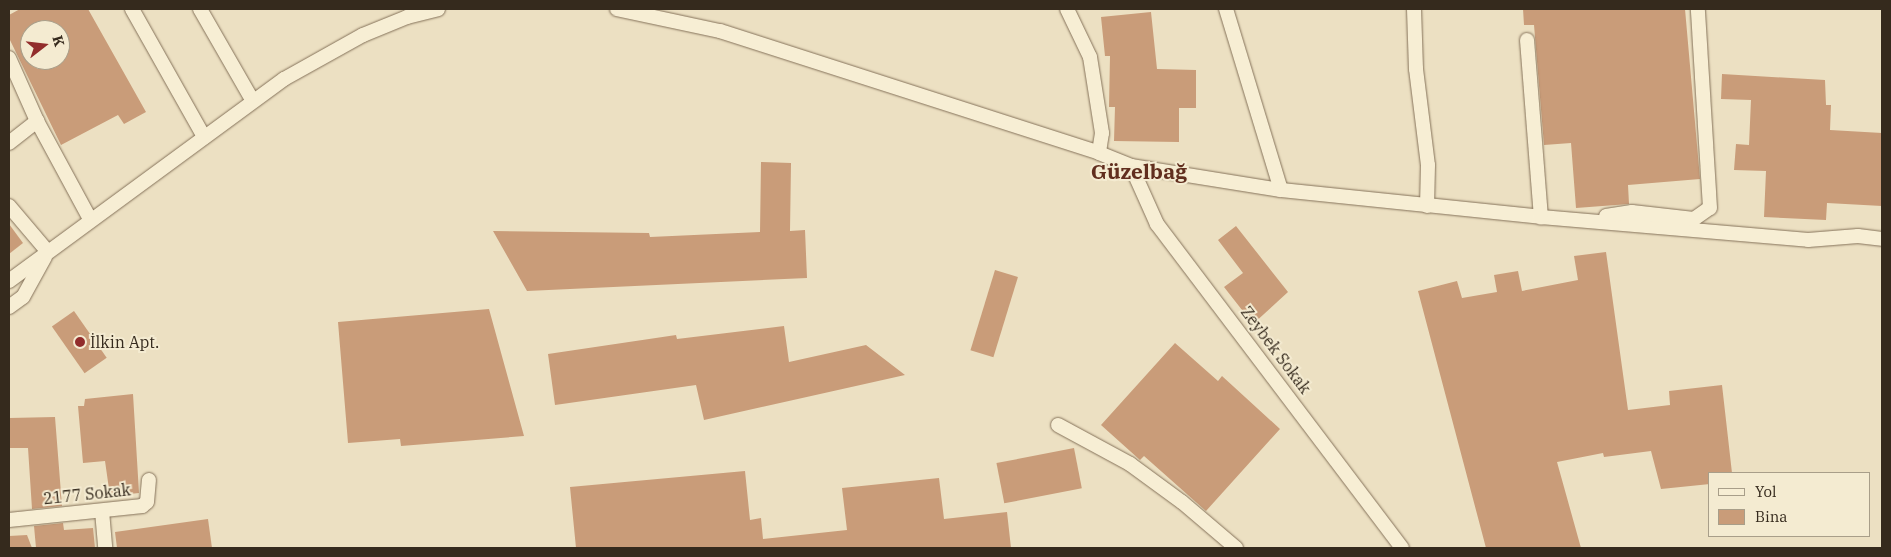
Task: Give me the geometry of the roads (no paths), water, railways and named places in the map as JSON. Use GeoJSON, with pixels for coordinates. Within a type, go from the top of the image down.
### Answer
{"type":"FeatureCollection","features":[{"type":"Feature","properties":{"kind":"street"},"geometry":{"type":"LineString","coordinates":[[132,9],[204,137]]}},
{"type":"Feature","properties":{"kind":"street"},"geometry":{"type":"LineString","coordinates":[[200,9],[253,100]]}},
{"type":"Feature","properties":{"kind":"street"},"geometry":{"type":"LineString","coordinates":[[9,281],[253,100],[363,35],[406,17],[438,9]]}},
{"type":"Feature","properties":{"kind":"street"},"geometry":{"type":"LineString","coordinates":[[617,9],[720,31],[1100,153],[1131,166],[1280,190],[1540,217],[1808,240],[1858,236],[1882,229]]}},
{"type":"Feature","properties":{"kind":"street"},"geometry":{"type":"LineString","coordinates":[[1067,9],[1090,57],[1102,133],[1100,153]]}},
{"type":"Feature","properties":{"kind":"street"},"geometry":{"type":"LineString","coordinates":[[1226,9],[1280,190]]}},
{"type":"Feature","properties":{"kind":"street"},"geometry":{"type":"LineString","coordinates":[[1414,9],[1416,69],[1428,166],[1427,206]]}},
{"type":"Feature","properties":{"kind":"street"},"geometry":{"type":"LineString","coordinates":[[1583,220],[1632,212],[1694,219],[1710,208],[1698,9]]}},
{"type":"Feature","properties":{"kind":"street"},"geometry":{"type":"LineString","coordinates":[[1527,40],[1540,217]]}},
{"type":"Feature","properties":{"kind":"street"},"geometry":{"type":"LineString","coordinates":[[9,58],[37,121],[90,220]]}},
{"type":"Feature","properties":{"kind":"street"},"geometry":{"type":"LineString","coordinates":[[9,143],[37,121]]}},
{"type":"Feature","properties":{"kind":"street","name":"Zeybek Sokak"},"geometry":{"type":"LineString","coordinates":[[1131,166],[1157,224],[1318,435],[1384,527],[1402,548]]}},
{"type":"Feature","properties":{"kind":"street"},"geometry":{"type":"LineString","coordinates":[[9,206],[48,252]]}},
{"type":"Feature","properties":{"kind":"street"},"geometry":{"type":"LineString","coordinates":[[1858,236],[1882,239]]}},
{"type":"Feature","properties":{"kind":"street"},"geometry":{"type":"LineString","coordinates":[[9,307],[23,297],[48,252]]}},
{"type":"Feature","properties":{"kind":"street"},"geometry":{"type":"LineString","coordinates":[[1058,425],[1130,464],[1182,502],[1236,548]]}},
{"type":"Feature","properties":{"kind":"street","name":"2177 Sokak"},"geometry":{"type":"LineString","coordinates":[[9,520],[142,506],[147,502],[149,480]]}},
{"type":"Feature","properties":{"kind":"street"},"geometry":{"type":"LineString","coordinates":[[102,511],[105,548]]}},
{"type":"Feature","properties":{"kind":"street"},"geometry":{"type":"LineString","coordinates":[[1384,527],[1388,548]]}},
{"type":"Feature","properties":{"kind":"place","name":"İlkin Apt."},"geometry":{"type":"Point","coordinates":[80,342]}},
{"type":"Feature","properties":{"kind":"district","name":"Güzelbağ"},"geometry":{"type":"Point","coordinates":[1139,171]}}]}
